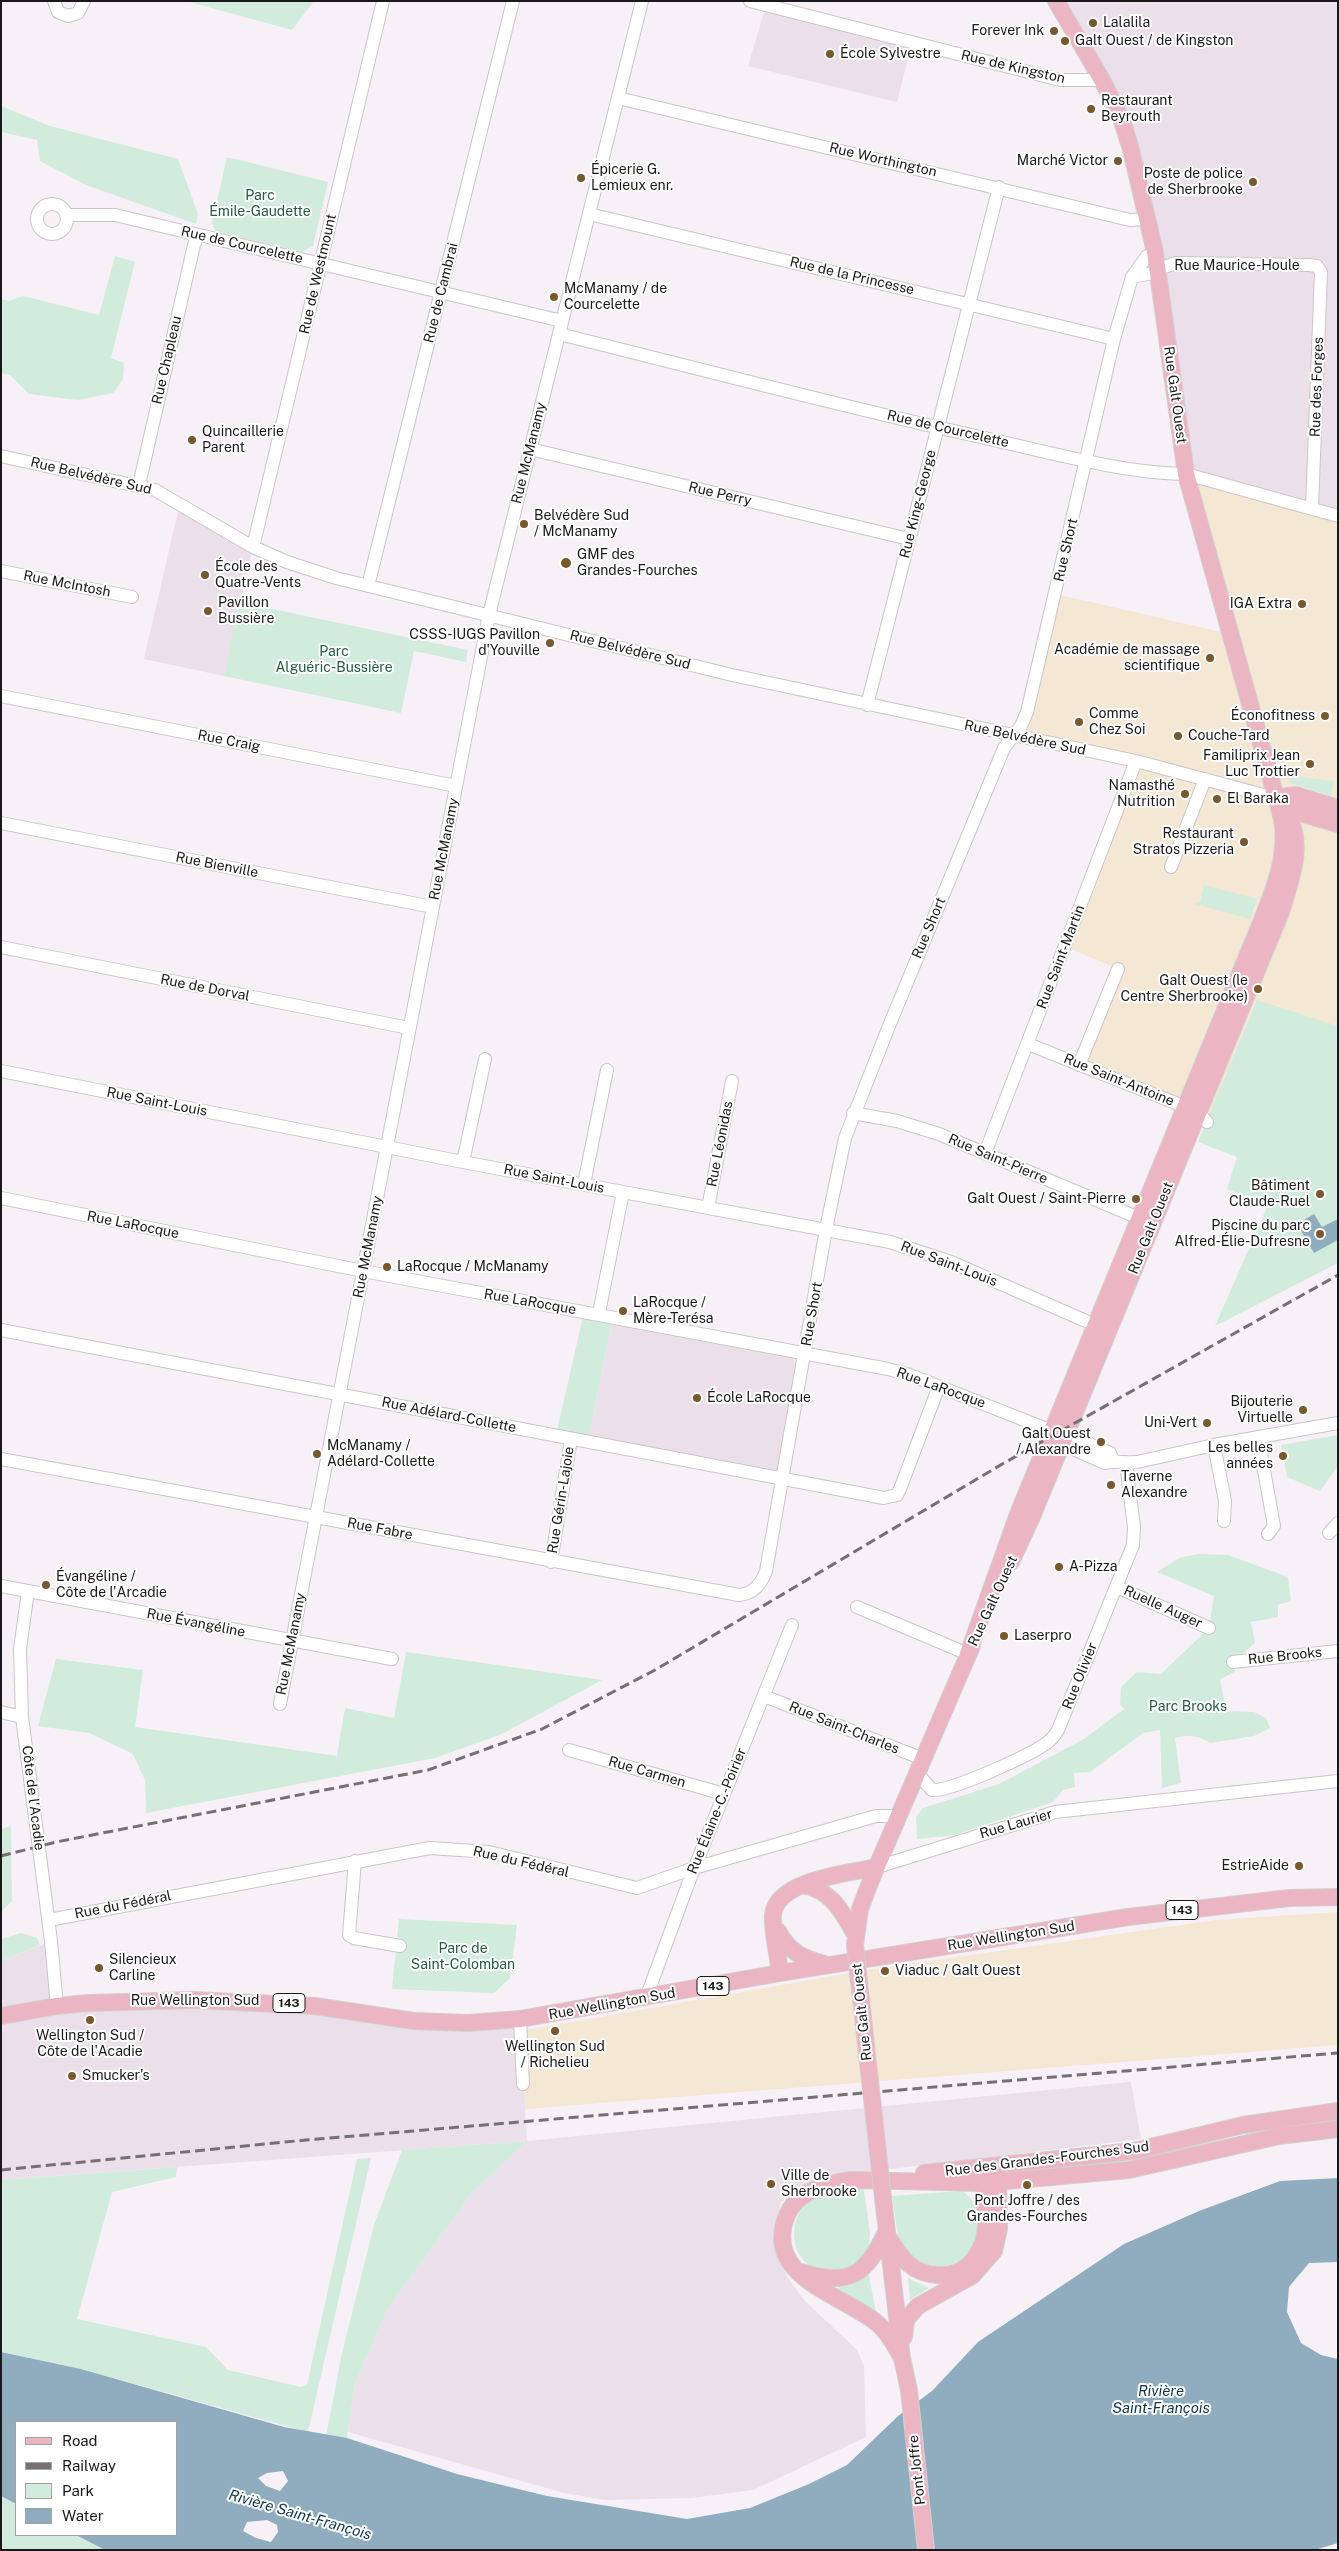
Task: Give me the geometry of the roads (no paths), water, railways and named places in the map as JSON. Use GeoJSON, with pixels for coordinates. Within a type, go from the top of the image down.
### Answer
{"type":"FeatureCollection","features":[{"type":"Feature","properties":{"kind":"main road","name":"Rue Galt Ouest"},"geometry":{"type":"LineString","coordinates":[[1056,1],[1102,80],[1121,118],[1155,252],[1186,474],[1275,798],[1283,829],[1284,852],[1277,880],[1197,1114],[1058,1435]]}},
{"type":"Feature","properties":{"kind":"main road","name":"Rue Belvédère Sud"},"geometry":{"type":"LineString","coordinates":[[1275,798],[1296,795],[1338,808]]}},
{"type":"Feature","properties":{"kind":"main road","name":"Rue Belvédère Sud"},"geometry":{"type":"LineString","coordinates":[[1275,798],[1300,813],[1338,824]]}},
{"type":"Feature","properties":{"kind":"main road","name":"Rue Galt Ouest"},"geometry":{"type":"LineString","coordinates":[[909,2390],[902,2358],[886,2232],[855,1939],[860,1909],[968,1654],[1031,1519],[1095,1325],[1139,1218],[1197,1114]]}},
{"type":"Feature","properties":{"kind":"main road","name":"Rue Laurier"},"geometry":{"type":"LineString","coordinates":[[780,1973],[773,1913],[781,1897],[801,1885],[877,1867]]}},
{"type":"Feature","properties":{"kind":"main road"},"geometry":{"type":"LineString","coordinates":[[801,1885],[816,1888],[832,1899],[855,1939]]}},
{"type":"Feature","properties":{"kind":"main road","name":"Rue Wellington Sud"},"geometry":{"type":"LineString","coordinates":[[1,2016],[57,2006],[124,2001],[264,2002],[315,2006],[414,2020],[468,2023],[520,2019],[780,1973],[1197,1908],[1289,1898],[1338,1897]]}},
{"type":"Feature","properties":{"kind":"main road"},"geometry":{"type":"LineString","coordinates":[[773,1922],[789,1949],[802,1958],[830,1966]]}},
{"type":"Feature","properties":{"kind":"main road","name":"Rue des Grandes-Fourches Sud"},"geometry":{"type":"LineString","coordinates":[[902,2358],[888,2334],[877,2322],[807,2282],[788,2258],[783,2243],[786,2216],[800,2198],[824,2186],[838,2182],[1134,2151],[1243,2125],[1338,2111]]}},
{"type":"Feature","properties":{"kind":"main road","name":"Rue des Grandes-Fourches Sud"},"geometry":{"type":"LineString","coordinates":[[872,2179],[991,2182],[1129,2170],[1270,2138],[1338,2129]]}},
{"type":"Feature","properties":{"kind":"main road"},"geometry":{"type":"LineString","coordinates":[[902,2358],[906,2320],[911,2312],[927,2300],[972,2276],[994,2251],[999,2229],[988,2166]]}},
{"type":"Feature","properties":{"kind":"main road"},"geometry":{"type":"LineString","coordinates":[[886,2232],[901,2259],[912,2268],[938,2275],[959,2272],[974,2261],[983,2244],[991,2182]]}},
{"type":"Feature","properties":{"kind":"main road"},"geometry":{"type":"LineString","coordinates":[[797,2270],[830,2279],[851,2276],[864,2268],[875,2255],[886,2232]]}},
{"type":"Feature","properties":{"kind":"main road","name":"Pont Joffre"},"geometry":{"type":"LineString","coordinates":[[909,2390],[926,2550]]}},
{"type":"Feature","properties":{"kind":"street"},"geometry":{"type":"LineString","coordinates":[[54,1],[58,12],[68,16],[78,13],[84,1]]}},
{"type":"Feature","properties":{"kind":"street","name":"Rue de Westmount"},"geometry":{"type":"LineString","coordinates":[[253,547],[383,1]]}},
{"type":"Feature","properties":{"kind":"street","name":"Rue de Cambrai"},"geometry":{"type":"LineString","coordinates":[[368,586],[513,1]]}},
{"type":"Feature","properties":{"kind":"street","name":"Rue McManamy"},"geometry":{"type":"LineString","coordinates":[[280,1704],[489,615],[642,1]]}},
{"type":"Feature","properties":{"kind":"street","name":"Rue de Kingston"},"geometry":{"type":"LineString","coordinates":[[750,1],[766,3],[1060,80],[1102,80]]}},
{"type":"Feature","properties":{"kind":"street","name":"Rue Worthington"},"geometry":{"type":"LineString","coordinates":[[618,98],[999,187],[1130,220],[1148,219]]}},
{"type":"Feature","properties":{"kind":"street","name":"Rue King-George"},"geometry":{"type":"LineString","coordinates":[[867,704],[999,187]]}},
{"type":"Feature","properties":{"kind":"street","name":"Rue de la Princesse"},"geometry":{"type":"LineString","coordinates":[[589,214],[1114,339]]}},
{"type":"Feature","properties":{"kind":"street","name":"Rue de Courcelette"},"geometry":{"type":"LineString","coordinates":[[66,215],[115,215],[562,321]]}},
{"type":"Feature","properties":{"kind":"street","name":"Rue Chapleau"},"geometry":{"type":"LineString","coordinates":[[139,485],[194,245],[198,235]]}},
{"type":"Feature","properties":{"kind":"street","name":"Rue Short"},"geometry":{"type":"LineString","coordinates":[[756,1588],[766,1572],[826,1229],[845,1138],[853,1113],[1004,748],[1015,735],[1027,712],[1114,339],[1132,277],[1147,256],[1155,252]]}},
{"type":"Feature","properties":{"kind":"street","name":"Rue Maurice-Houle"},"geometry":{"type":"LineString","coordinates":[[1158,271],[1176,264],[1317,266]]}},
{"type":"Feature","properties":{"kind":"street","name":"Rue des Forges"},"geometry":{"type":"LineString","coordinates":[[1312,508],[1321,272],[1317,266]]}},
{"type":"Feature","properties":{"kind":"street"},"geometry":{"type":"LineString","coordinates":[[1132,277],[1158,271]]}},
{"type":"Feature","properties":{"kind":"street","name":"Rue de Courcelette"},"geometry":{"type":"LineString","coordinates":[[559,334],[938,428],[1086,460],[1172,474],[1186,474],[1338,516]]}},
{"type":"Feature","properties":{"kind":"street","name":"Rue Perry"},"geometry":{"type":"LineString","coordinates":[[530,449],[909,539]]}},
{"type":"Feature","properties":{"kind":"street","name":"Rue Belvédère Sud"},"geometry":{"type":"LineString","coordinates":[[1,456],[139,485],[169,497],[253,547],[287,562],[368,586],[732,675],[1136,761],[1275,798]]}},
{"type":"Feature","properties":{"kind":"street","name":"Rue McIntosh"},"geometry":{"type":"LineString","coordinates":[[1,571],[132,597]]}},
{"type":"Feature","properties":{"kind":"street","name":"Rue Craig"},"geometry":{"type":"LineString","coordinates":[[1,696],[456,786]]}},
{"type":"Feature","properties":{"kind":"street","name":"Rue Saint-Martin"},"geometry":{"type":"LineString","coordinates":[[984,1153],[1028,1044],[1136,761]]}},
{"type":"Feature","properties":{"kind":"street"},"geometry":{"type":"LineString","coordinates":[[1171,866],[1205,779]]}},
{"type":"Feature","properties":{"kind":"street","name":"Rue Bienville"},"geometry":{"type":"LineString","coordinates":[[1,823],[432,906]]}},
{"type":"Feature","properties":{"kind":"street","name":"Rue de Dorval"},"geometry":{"type":"LineString","coordinates":[[1,947],[409,1028]]}},
{"type":"Feature","properties":{"kind":"street"},"geometry":{"type":"LineString","coordinates":[[1079,1065],[1118,969]]}},
{"type":"Feature","properties":{"kind":"street","name":"Rue Saint-Antoine"},"geometry":{"type":"LineString","coordinates":[[1028,1044],[1197,1114]]}},
{"type":"Feature","properties":{"kind":"street"},"geometry":{"type":"LineString","coordinates":[[463,1162],[485,1059]]}},
{"type":"Feature","properties":{"kind":"street"},"geometry":{"type":"LineString","coordinates":[[584,1184],[607,1070]]}},
{"type":"Feature","properties":{"kind":"street","name":"Rue Saint-Louis"},"geometry":{"type":"LineString","coordinates":[[1,1071],[463,1162],[826,1229],[918,1249],[1095,1325]]}},
{"type":"Feature","properties":{"kind":"street","name":"Rue Léonidas"},"geometry":{"type":"LineString","coordinates":[[708,1208],[732,1081]]}},
{"type":"Feature","properties":{"kind":"street","name":"Rue Saint-Pierre"},"geometry":{"type":"LineString","coordinates":[[853,1113],[912,1126],[984,1153],[1139,1218]]}},
{"type":"Feature","properties":{"kind":"street"},"geometry":{"type":"LineString","coordinates":[[599,1313],[623,1192]]}},
{"type":"Feature","properties":{"kind":"street","name":"Rue LaRocque"},"geometry":{"type":"LineString","coordinates":[[1,1198],[364,1271],[599,1313],[888,1369],[939,1386],[1058,1435],[1071,1448],[1105,1463],[1113,1460],[1126,1463]]}},
{"type":"Feature","properties":{"kind":"street","name":"Rue Adélard-Collette"},"geometry":{"type":"LineString","coordinates":[[1,1330],[884,1498],[897,1495],[939,1386]]}},
{"type":"Feature","properties":{"kind":"street"},"geometry":{"type":"LineString","coordinates":[[1126,1463],[1338,1423]]}},
{"type":"Feature","properties":{"kind":"street"},"geometry":{"type":"LineString","coordinates":[[1258,1437],[1274,1526],[1268,1534]]}},
{"type":"Feature","properties":{"kind":"street","name":"Rue Gérin-Lajoie"},"geometry":{"type":"LineString","coordinates":[[552,1562],[571,1439]]}},
{"type":"Feature","properties":{"kind":"street"},"geometry":{"type":"LineString","coordinates":[[1214,1445],[1225,1501],[1224,1522]]}},
{"type":"Feature","properties":{"kind":"street","name":"Rue Fabre"},"geometry":{"type":"LineString","coordinates":[[1,1460],[738,1595],[747,1594],[756,1588]]}},
{"type":"Feature","properties":{"kind":"street","name":"Rue Olivier"},"geometry":{"type":"LineString","coordinates":[[920,1766],[926,1786],[938,1790],[1012,1761],[1053,1738],[1132,1546],[1134,1527],[1126,1463]]}},
{"type":"Feature","properties":{"kind":"street"},"geometry":{"type":"LineString","coordinates":[[1329,1533],[1338,1522]]}},
{"type":"Feature","properties":{"kind":"street","name":"Rue Évangéline"},"geometry":{"type":"LineString","coordinates":[[1,1586],[392,1659]]}},
{"type":"Feature","properties":{"kind":"street","name":"Ruelle Auger"},"geometry":{"type":"LineString","coordinates":[[1117,1586],[1209,1628]]}},
{"type":"Feature","properties":{"kind":"street","name":"Côte de l'Acadie"},"geometry":{"type":"LineString","coordinates":[[28,1591],[20,1649],[22,1717],[49,1920],[57,2006]]}},
{"type":"Feature","properties":{"kind":"street"},"geometry":{"type":"LineString","coordinates":[[857,1607],[968,1654]]}},
{"type":"Feature","properties":{"kind":"street","name":"Rue Élaine-C.-Poirier"},"geometry":{"type":"LineString","coordinates":[[646,1998],[694,1868],[792,1625]]}},
{"type":"Feature","properties":{"kind":"street","name":"Rue Brooks"},"geometry":{"type":"LineString","coordinates":[[1233,1662],[1338,1651]]}},
{"type":"Feature","properties":{"kind":"street","name":"Rue Saint-Charles"},"geometry":{"type":"LineString","coordinates":[[764,1696],[920,1766]]}},
{"type":"Feature","properties":{"kind":"street"},"geometry":{"type":"LineString","coordinates":[[1,1712],[22,1717]]}},
{"type":"Feature","properties":{"kind":"street","name":"Rue Carmen"},"geometry":{"type":"LineString","coordinates":[[570,1750],[724,1794]]}},
{"type":"Feature","properties":{"kind":"street","name":"Rue Laurier"},"geometry":{"type":"LineString","coordinates":[[877,1867],[1055,1812],[1338,1781]]}},
{"type":"Feature","properties":{"kind":"street","name":"Rue du Fédéral"},"geometry":{"type":"LineString","coordinates":[[49,1920],[430,1848],[468,1850],[637,1888],[694,1868],[876,1816],[898,1816]]}},
{"type":"Feature","properties":{"kind":"street"},"geometry":{"type":"LineString","coordinates":[[354,1861],[349,1935],[354,1938],[400,1946]]}},
{"type":"Feature","properties":{"kind":"street"},"geometry":{"type":"LineString","coordinates":[[520,2019],[523,2084]]}},
{"type":"Feature","properties":{"kind":"water","name":"Piscine du parc Alfred-Élie-Dufresne"},"geometry":{"type":"Polygon","coordinates":[[[1314,1214],[1322,1227],[1338,1219],[1338,1240],[1314,1253],[1297,1224],[1314,1214]]]}},
{"type":"Feature","properties":{"kind":"water","name":"Rivière Saint-François"},"geometry":{"type":"Polygon","coordinates":[[[1338,2178],[1338,2262],[1309,2263],[1289,2287],[1287,2312],[1301,2343],[1321,2355],[1338,2359],[1338,2543],[1315,2550],[105,2550],[78,2536],[178,2536],[178,2421],[15,2421],[15,2503],[1,2496],[1,2352],[81,2369],[284,2427],[347,2438],[457,2474],[547,2496],[687,2519],[750,2508],[809,2484],[847,2465],[898,2416],[932,2391],[978,2342],[1124,2244],[1199,2211],[1280,2181],[1338,2178]],[[283,2471],[267,2473],[258,2478],[266,2486],[280,2491],[288,2481],[283,2471]],[[267,2520],[247,2522],[243,2531],[256,2538],[271,2542],[278,2532],[277,2525],[267,2520]]]}},
{"type":"Feature","properties":{"kind":"railway"},"geometry":{"type":"LineString","coordinates":[[1,1856],[56,1842],[428,1770],[542,1729],[655,1670],[1004,1463],[1338,1275]]}},
{"type":"Feature","properties":{"kind":"railway"},"geometry":{"type":"LineString","coordinates":[[1,2170],[306,2140],[1338,2053]]}},
{"type":"Feature","properties":{"kind":"place","name":"Lalalila"},"geometry":{"type":"Point","coordinates":[1093,23]}},
{"type":"Feature","properties":{"kind":"place","name":"Forever Ink"},"geometry":{"type":"Point","coordinates":[1054,31]}},
{"type":"Feature","properties":{"kind":"place","name":"Galt Ouest / de Kingston"},"geometry":{"type":"Point","coordinates":[1065,41]}},
{"type":"Feature","properties":{"kind":"place","name":"École Sylvestre"},"geometry":{"type":"Point","coordinates":[830,54]}},
{"type":"Feature","properties":{"kind":"place","name":"Restaurant Beyrouth"},"geometry":{"type":"Point","coordinates":[1091,109]}},
{"type":"Feature","properties":{"kind":"place","name":"Marché Victor"},"geometry":{"type":"Point","coordinates":[1118,161]}},
{"type":"Feature","properties":{"kind":"place","name":"Épicerie G. Lemieux enr."},"geometry":{"type":"Point","coordinates":[581,178]}},
{"type":"Feature","properties":{"kind":"place","name":"Poste de police de Sherbrooke"},"geometry":{"type":"Point","coordinates":[1253,182]}},
{"type":"Feature","properties":{"kind":"place","name":"McManamy / de Courcelette"},"geometry":{"type":"Point","coordinates":[554,297]}},
{"type":"Feature","properties":{"kind":"place","name":"Quincaillerie Parent"},"geometry":{"type":"Point","coordinates":[192,440]}},
{"type":"Feature","properties":{"kind":"place","name":"Belvédère Sud / McManamy"},"geometry":{"type":"Point","coordinates":[524,524]}},
{"type":"Feature","properties":{"kind":"place","name":"GMF des Grandes-Fourches"},"geometry":{"type":"Point","coordinates":[566,563]}},
{"type":"Feature","properties":{"kind":"place","name":"École des Quatre-Vents"},"geometry":{"type":"Point","coordinates":[205,575]}},
{"type":"Feature","properties":{"kind":"place","name":"IGA Extra"},"geometry":{"type":"Point","coordinates":[1302,604]}},
{"type":"Feature","properties":{"kind":"place","name":"Pavillon Bussière"},"geometry":{"type":"Point","coordinates":[208,611]}},
{"type":"Feature","properties":{"kind":"place","name":"CSSS-IUGS Pavillon d'Youville"},"geometry":{"type":"Point","coordinates":[550,643]}},
{"type":"Feature","properties":{"kind":"place","name":"Académie de massage scientifique"},"geometry":{"type":"Point","coordinates":[1210,658]}},
{"type":"Feature","properties":{"kind":"place","name":"Éconofitness"},"geometry":{"type":"Point","coordinates":[1325,716]}},
{"type":"Feature","properties":{"kind":"place","name":"Comme Chez Soi"},"geometry":{"type":"Point","coordinates":[1079,722]}},
{"type":"Feature","properties":{"kind":"place","name":"Couche-Tard"},"geometry":{"type":"Point","coordinates":[1178,736]}},
{"type":"Feature","properties":{"kind":"place","name":"Familiprix Jean Luc Trottier"},"geometry":{"type":"Point","coordinates":[1310,764]}},
{"type":"Feature","properties":{"kind":"place","name":"Namasthé Nutrition"},"geometry":{"type":"Point","coordinates":[1185,794]}},
{"type":"Feature","properties":{"kind":"place","name":"El Baraka"},"geometry":{"type":"Point","coordinates":[1217,799]}},
{"type":"Feature","properties":{"kind":"place","name":"Restaurant Stratos Pizzeria"},"geometry":{"type":"Point","coordinates":[1244,842]}},
{"type":"Feature","properties":{"kind":"place","name":"Galt Ouest (le Centre Sherbrooke)"},"geometry":{"type":"Point","coordinates":[1258,989]}},
{"type":"Feature","properties":{"kind":"place","name":"Bâtiment Claude-Ruel"},"geometry":{"type":"Point","coordinates":[1320,1194]}},
{"type":"Feature","properties":{"kind":"place","name":"Galt Ouest / Saint-Pierre"},"geometry":{"type":"Point","coordinates":[1136,1199]}},
{"type":"Feature","properties":{"kind":"place","name":"Piscine du parc Alfred-Élie-Dufresne"},"geometry":{"type":"Point","coordinates":[1320,1234]}},
{"type":"Feature","properties":{"kind":"place","name":"LaRocque / McManamy"},"geometry":{"type":"Point","coordinates":[387,1267]}},
{"type":"Feature","properties":{"kind":"place","name":"LaRocque / Mère-Terésa"},"geometry":{"type":"Point","coordinates":[623,1311]}},
{"type":"Feature","properties":{"kind":"place","name":"École LaRocque"},"geometry":{"type":"Point","coordinates":[697,1398]}},
{"type":"Feature","properties":{"kind":"place","name":"Bijouterie Virtuelle"},"geometry":{"type":"Point","coordinates":[1303,1410]}},
{"type":"Feature","properties":{"kind":"place","name":"Uni-Vert"},"geometry":{"type":"Point","coordinates":[1207,1423]}},
{"type":"Feature","properties":{"kind":"place","name":"Galt Ouest / Alexandre"},"geometry":{"type":"Point","coordinates":[1101,1442]}},
{"type":"Feature","properties":{"kind":"place","name":"McManamy / Adélard-Collette"},"geometry":{"type":"Point","coordinates":[317,1454]}},
{"type":"Feature","properties":{"kind":"place","name":"Les belles années"},"geometry":{"type":"Point","coordinates":[1283,1456]}},
{"type":"Feature","properties":{"kind":"place","name":"Taverne Alexandre"},"geometry":{"type":"Point","coordinates":[1111,1485]}},
{"type":"Feature","properties":{"kind":"place","name":"A-Pizza"},"geometry":{"type":"Point","coordinates":[1059,1567]}},
{"type":"Feature","properties":{"kind":"place","name":"Évangéline / Côte de l'Arcadie"},"geometry":{"type":"Point","coordinates":[46,1585]}},
{"type":"Feature","properties":{"kind":"place","name":"Laserpro"},"geometry":{"type":"Point","coordinates":[1004,1636]}},
{"type":"Feature","properties":{"kind":"place","name":"EstrieAide"},"geometry":{"type":"Point","coordinates":[1299,1866]}},
{"type":"Feature","properties":{"kind":"place","name":"Silencieux Carline"},"geometry":{"type":"Point","coordinates":[99,1968]}},
{"type":"Feature","properties":{"kind":"place","name":"Viaduc / Galt Ouest"},"geometry":{"type":"Point","coordinates":[885,1971]}},
{"type":"Feature","properties":{"kind":"place","name":"Wellington Sud / Côte de l'Acadie"},"geometry":{"type":"Point","coordinates":[90,2020]}},
{"type":"Feature","properties":{"kind":"place","name":"Wellington Sud / Richelieu"},"geometry":{"type":"Point","coordinates":[555,2031]}},
{"type":"Feature","properties":{"kind":"place","name":"Smucker's"},"geometry":{"type":"Point","coordinates":[72,2076]}},
{"type":"Feature","properties":{"kind":"place","name":"Ville de Sherbrooke"},"geometry":{"type":"Point","coordinates":[771,2184]}},
{"type":"Feature","properties":{"kind":"place","name":"Pont Joffre / des Grandes-Fourches"},"geometry":{"type":"Point","coordinates":[1027,2185]}},
{"type":"Feature","properties":{"kind":"park label","name":"Parc Émile-Gaudette"},"geometry":{"type":"Point","coordinates":[260,204]}},
{"type":"Feature","properties":{"kind":"park label","name":"Parc Alguéric-Bussière"},"geometry":{"type":"Point","coordinates":[334,660]}},
{"type":"Feature","properties":{"kind":"park label","name":"Parc Brooks"},"geometry":{"type":"Point","coordinates":[1188,1707]}},
{"type":"Feature","properties":{"kind":"park label","name":"Parc de Saint-Colomban"},"geometry":{"type":"Point","coordinates":[463,1958]}}]}
